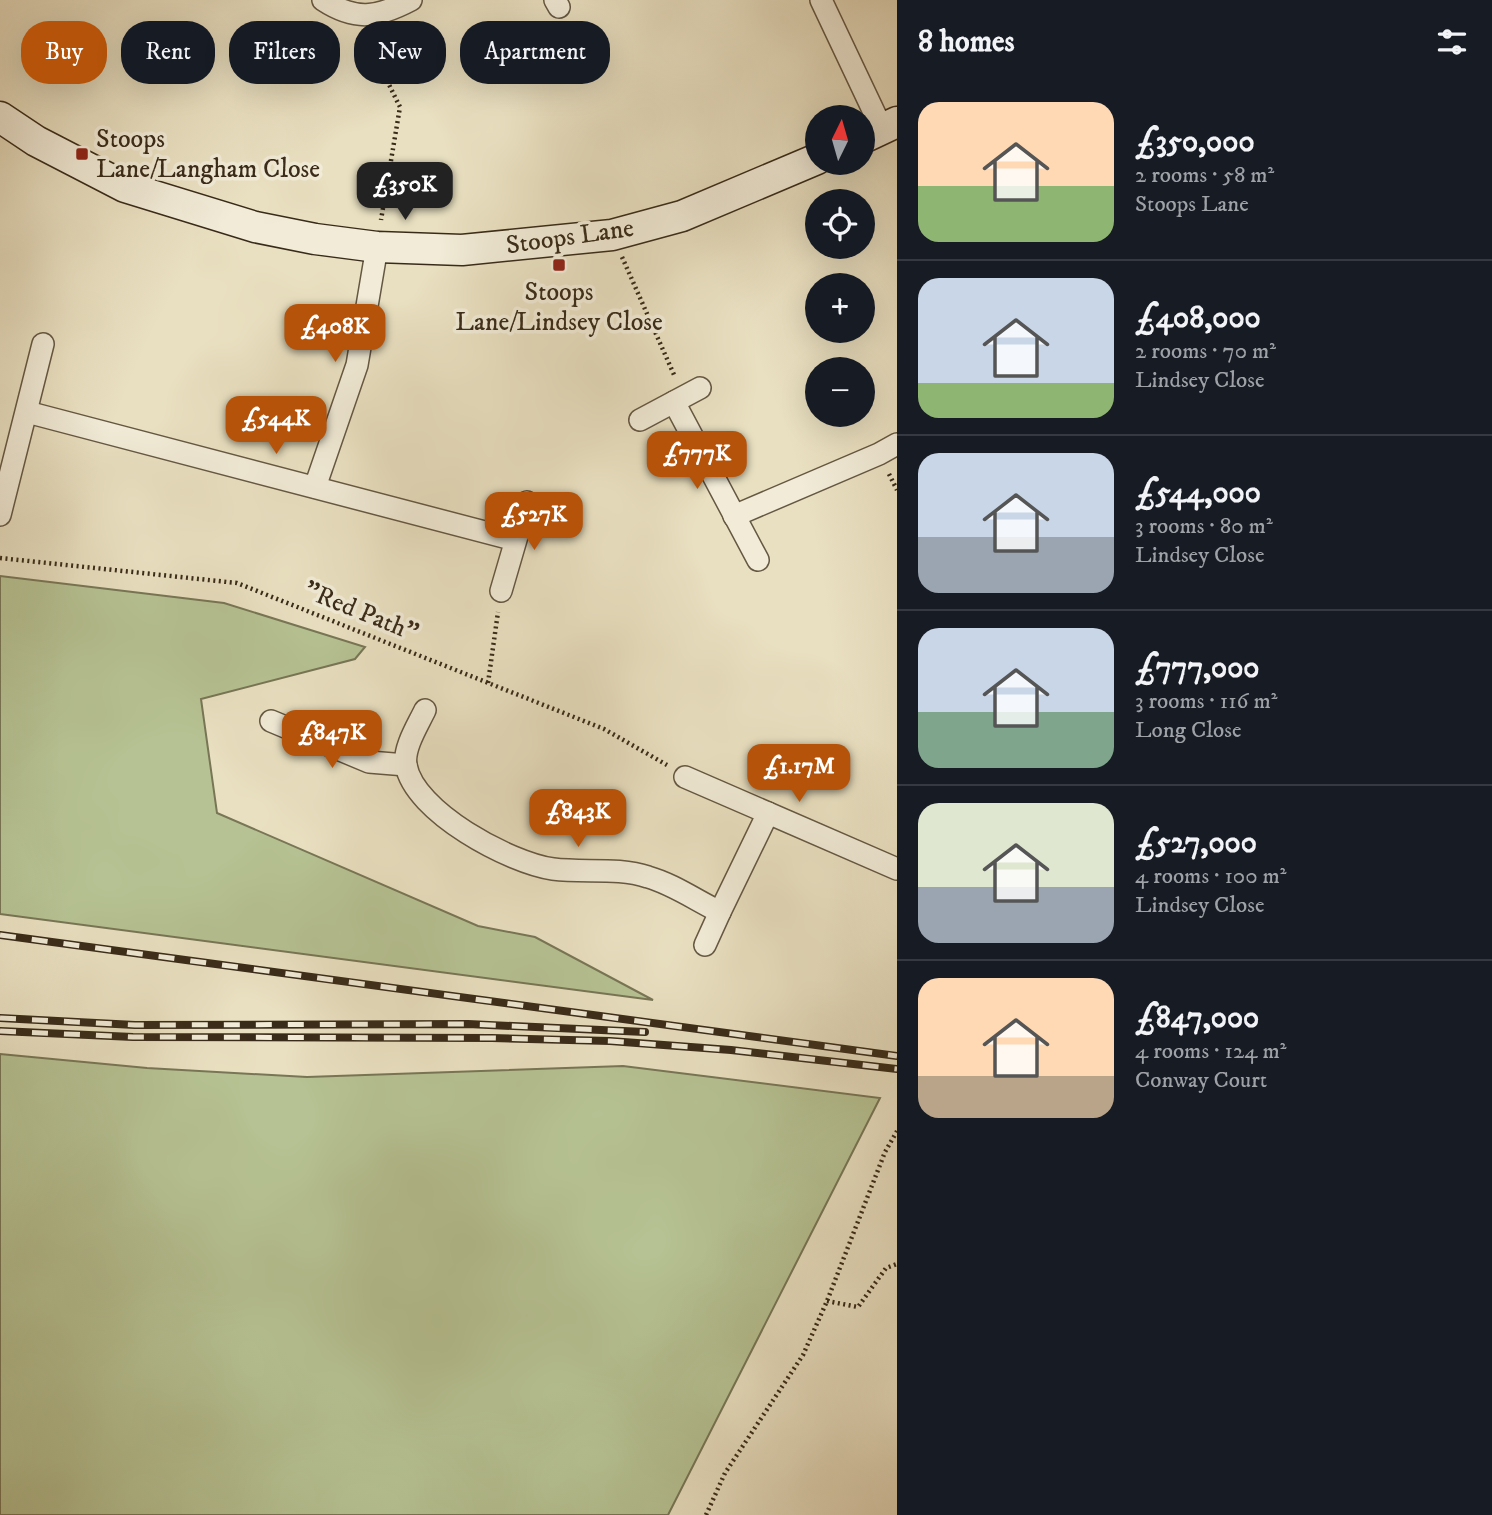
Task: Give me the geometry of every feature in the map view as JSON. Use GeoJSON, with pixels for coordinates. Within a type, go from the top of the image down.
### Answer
{"type":"FeatureCollection","features":[{"type":"Feature","properties":{"kind":"street"},"geometry":{"type":"LineString","coordinates":[[323,0],[355,16],[397,7],[411,0]]}},
{"type":"Feature","properties":{"kind":"street"},"geometry":{"type":"LineString","coordinates":[[821,0],[881,130]]}},
{"type":"Feature","properties":{"kind":"street","name":"Stoops Lane"},"geometry":{"type":"LineString","coordinates":[[0,117],[36,141],[124,187],[255,227],[315,239],[377,247],[462,250],[612,235],[682,216],[805,164]]}},
{"type":"Feature","properties":{"kind":"street"},"geometry":{"type":"LineString","coordinates":[[315,487],[357,365],[377,247]]}},
{"type":"Feature","properties":{"kind":"street"},"geometry":{"type":"LineString","coordinates":[[0,514],[43,344]]}},
{"type":"Feature","properties":{"kind":"street"},"geometry":{"type":"LineString","coordinates":[[640,420],[686,396],[734,516],[758,560]]}},
{"type":"Feature","properties":{"kind":"street"},"geometry":{"type":"LineString","coordinates":[[27,412],[515,540]]}},
{"type":"Feature","properties":{"kind":"street"},"geometry":{"type":"LineString","coordinates":[[734,516],[897,444]]}},
{"type":"Feature","properties":{"kind":"street"},"geometry":{"type":"LineString","coordinates":[[501,591],[527,502]]}},
{"type":"Feature","properties":{"kind":"street"},"geometry":{"type":"LineString","coordinates":[[425,710],[408,747],[406,765],[418,790],[443,817],[488,845],[532,864],[553,869],[649,877],[720,912]]}},
{"type":"Feature","properties":{"kind":"street"},"geometry":{"type":"LineString","coordinates":[[271,721],[369,762],[406,765]]}},
{"type":"Feature","properties":{"kind":"street"},"geometry":{"type":"LineString","coordinates":[[685,776],[897,869]]}},
{"type":"Feature","properties":{"kind":"street"},"geometry":{"type":"LineString","coordinates":[[705,945],[768,813]]}},
{"type":"Feature","properties":{"kind":"path"},"geometry":{"type":"LineString","coordinates":[[355,16],[400,107],[377,247]]}},
{"type":"Feature","properties":{"kind":"path"},"geometry":{"type":"LineString","coordinates":[[612,235],[686,396]]}},
{"type":"Feature","properties":{"kind":"path","name":"\"Red Path\""},"geometry":{"type":"LineString","coordinates":[[0,558],[237,583],[604,729],[685,776]]}},
{"type":"Feature","properties":{"kind":"path"},"geometry":{"type":"LineString","coordinates":[[488,683],[501,591]]}},
{"type":"Feature","properties":{"kind":"path"},"geometry":{"type":"LineString","coordinates":[[706,1515],[725,1473],[803,1355],[885,1152],[897,1131]]}},
{"type":"Feature","properties":{"kind":"path"},"geometry":{"type":"LineString","coordinates":[[827,1301],[858,1307],[886,1268],[897,1264]]}},
{"type":"Feature","properties":{"kind":"green space"},"geometry":{"type":"Polygon","coordinates":[[[0,576],[224,603],[365,647],[355,659],[201,699],[217,813],[478,926],[535,937],[653,1000],[0,914],[0,576]]]}},
{"type":"Feature","properties":{"kind":"green space"},"geometry":{"type":"Polygon","coordinates":[[[0,1054],[147,1068],[307,1077],[623,1066],[880,1098],[668,1515],[0,1515],[0,1054]]]}},
{"type":"Feature","properties":{"kind":"railway"},"geometry":{"type":"LineString","coordinates":[[0,935],[897,1056]]}},
{"type":"Feature","properties":{"kind":"railway"},"geometry":{"type":"LineString","coordinates":[[0,1018],[135,1025],[468,1024],[645,1032]]}},
{"type":"Feature","properties":{"kind":"railway"},"geometry":{"type":"LineString","coordinates":[[0,1031],[133,1037],[610,1041],[731,1050],[897,1069]]}},
{"type":"Feature","properties":{"kind":"place","name":"Stoops Lane/Langham Close"},"geometry":{"type":"Point","coordinates":[82,154]}},
{"type":"Feature","properties":{"kind":"place","name":"Stoops Lane/Lindsey Close"},"geometry":{"type":"Point","coordinates":[559,265]}}]}
